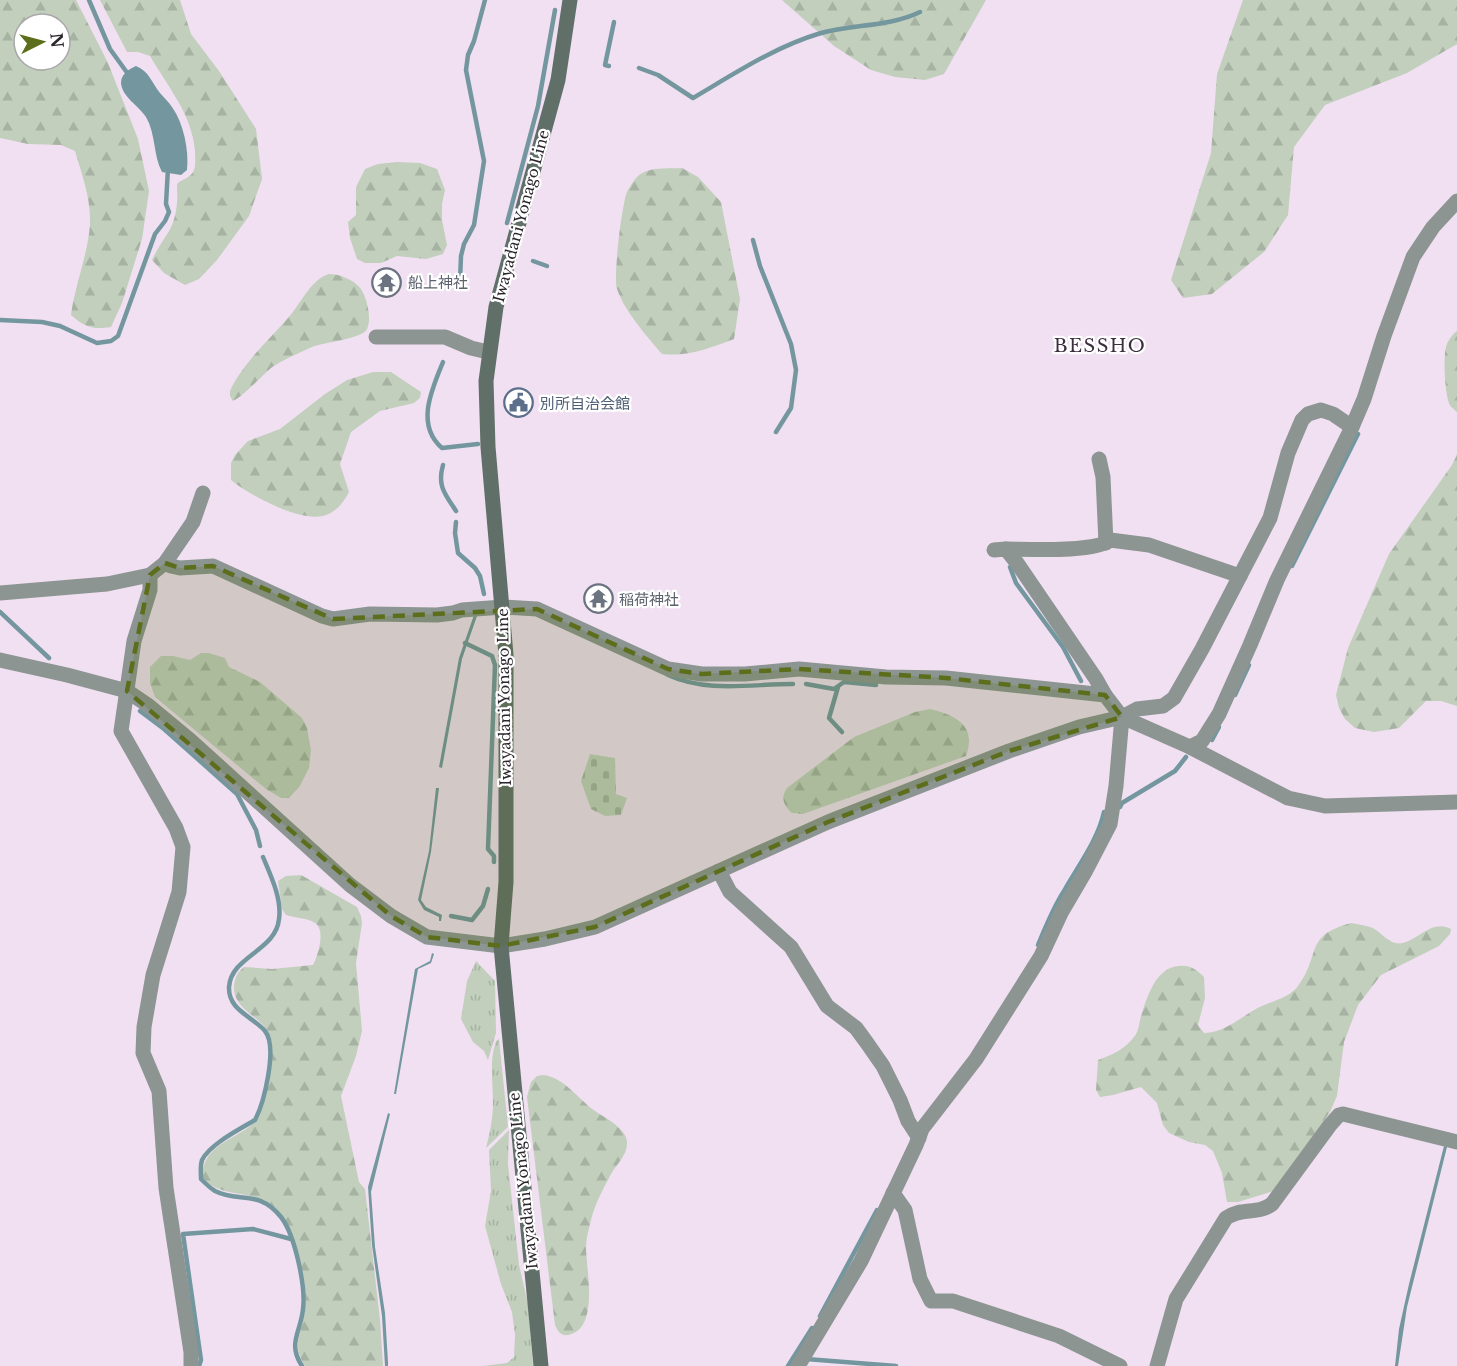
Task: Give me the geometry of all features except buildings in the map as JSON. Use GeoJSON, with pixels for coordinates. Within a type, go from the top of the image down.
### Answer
{"type":"FeatureCollection","features":[{"type":"Feature","properties":{"kind":"main road","name":"Iwayadani Yonago Line"},"geometry":{"type":"LineString","coordinates":[[541,1366],[501,946],[506,882],[506,655],[488,447],[486,381],[488,351],[496,307],[558,80],[570,0]]}},
{"type":"Feature","properties":{"kind":"street"},"geometry":{"type":"LineString","coordinates":[[1190,747],[1202,741],[1219,714],[1277,580],[1352,427],[1364,399],[1413,257],[1434,227],[1457,201]]}},
{"type":"Feature","properties":{"kind":"street"},"geometry":{"type":"LineString","coordinates":[[376,337],[445,337],[471,348],[488,351]]}},
{"type":"Feature","properties":{"kind":"street"},"geometry":{"type":"LineString","coordinates":[[0,660],[127,691],[150,706],[190,740],[350,885],[391,916],[427,937],[501,946],[595,927],[828,822],[1009,751],[1079,727],[1122,717],[1137,710],[1163,706],[1170,702],[1202,649],[1270,518],[1288,453],[1302,420],[1308,414],[1321,410],[1333,414],[1352,427]]}},
{"type":"Feature","properties":{"kind":"street"},"geometry":{"type":"LineString","coordinates":[[1099,459],[1103,477],[1106,543]]}},
{"type":"Feature","properties":{"kind":"street"},"geometry":{"type":"LineString","coordinates":[[0,593],[107,585],[150,575],[165,563],[193,522],[203,494]]}},
{"type":"Feature","properties":{"kind":"street"},"geometry":{"type":"LineString","coordinates":[[1240,576],[1149,545],[1110,540],[1090,547],[1000,550],[1017,562],[1096,679],[1105,696],[1122,717],[1190,747],[1288,798],[1325,806],[1457,802]]}},
{"type":"Feature","properties":{"kind":"street"},"geometry":{"type":"LineString","coordinates":[[165,563],[180,568],[213,566],[333,619],[370,614],[436,615],[462,610],[503,607],[537,609],[668,669],[702,674],[745,674],[799,669],[886,677],[946,678],[1105,696]]}},
{"type":"Feature","properties":{"kind":"street"},"geometry":{"type":"LineString","coordinates":[[150,575],[150,590],[134,641],[121,731],[176,828],[183,846],[179,892],[153,975],[144,1027],[143,1053],[159,1092],[166,1188],[191,1352],[191,1366]]}},
{"type":"Feature","properties":{"kind":"street"},"geometry":{"type":"LineString","coordinates":[[798,1366],[861,1261],[922,1129],[976,1059],[1041,956],[1061,913],[1110,824],[1122,717]]}},
{"type":"Feature","properties":{"kind":"street"},"geometry":{"type":"LineString","coordinates":[[719,871],[730,892],[790,947],[827,1006],[856,1028],[883,1066],[908,1121],[919,1138]]}},
{"type":"Feature","properties":{"kind":"street"},"geometry":{"type":"LineString","coordinates":[[1157,1366],[1176,1299],[1226,1218],[1236,1212],[1261,1210],[1272,1204],[1329,1125],[1340,1115],[1457,1142]]}},
{"type":"Feature","properties":{"kind":"street"},"geometry":{"type":"LineString","coordinates":[[893,1193],[905,1210],[920,1279],[931,1301],[953,1301],[1059,1336],[1120,1366]]}},
{"type":"Feature","properties":{"kind":"highlighted area"},"geometry":{"type":"Polygon","coordinates":[[[165,563],[180,568],[213,566],[333,619],[537,609],[668,669],[702,674],[799,669],[946,678],[1105,695],[1122,717],[1009,751],[828,822],[595,927],[501,946],[427,937],[391,916],[127,691],[150,575],[165,563]]]}},
{"type":"Feature","properties":{"kind":"green space"},"geometry":{"type":"Polygon","coordinates":[[[0,0],[76,0],[108,63],[138,139],[149,191],[142,239],[122,303],[111,327],[89,327],[71,315],[90,224],[88,196],[75,151],[61,145],[28,144],[0,138],[0,0]]]}},
{"type":"Feature","properties":{"kind":"green space"},"geometry":{"type":"Polygon","coordinates":[[[100,0],[180,0],[191,34],[219,71],[256,129],[262,179],[249,216],[217,260],[199,279],[185,285],[164,273],[152,260],[174,220],[177,184],[191,175],[194,170],[193,138],[178,101],[150,56],[138,52],[127,52],[100,0]]]}},
{"type":"Feature","properties":{"kind":"green space"},"geometry":{"type":"Polygon","coordinates":[[[782,0],[986,0],[944,74],[925,80],[895,77],[871,70],[834,46],[782,0]]]}},
{"type":"Feature","properties":{"kind":"green space"},"geometry":{"type":"Polygon","coordinates":[[[1243,0],[1457,0],[1457,44],[1407,73],[1325,105],[1294,147],[1288,215],[1264,252],[1212,294],[1183,298],[1171,280],[1211,153],[1217,74],[1243,0]]]}},
{"type":"Feature","properties":{"kind":"green space"},"geometry":{"type":"Polygon","coordinates":[[[420,163],[437,169],[445,190],[442,220],[447,245],[443,254],[426,259],[397,256],[381,263],[365,263],[357,259],[350,238],[348,222],[356,215],[356,187],[365,169],[378,164],[420,163]]]}},
{"type":"Feature","properties":{"kind":"green space"},"geometry":{"type":"Polygon","coordinates":[[[682,168],[698,177],[721,202],[740,299],[734,339],[690,353],[672,355],[662,354],[631,315],[617,289],[616,270],[625,199],[636,178],[647,171],[682,168]]]}},
{"type":"Feature","properties":{"kind":"green space"},"geometry":{"type":"Polygon","coordinates":[[[329,274],[347,278],[361,289],[368,309],[367,329],[351,338],[312,347],[280,362],[233,401],[230,391],[249,362],[288,318],[316,281],[329,274]]]}},
{"type":"Feature","properties":{"kind":"green space"},"geometry":{"type":"Polygon","coordinates":[[[1457,331],[1457,412],[1448,401],[1445,352],[1450,338],[1457,331]]]}},
{"type":"Feature","properties":{"kind":"green space"},"geometry":{"type":"Polygon","coordinates":[[[373,372],[391,372],[421,392],[420,398],[414,403],[380,411],[351,432],[340,464],[349,492],[334,511],[316,517],[290,512],[250,493],[231,480],[231,463],[248,441],[280,429],[347,380],[373,372]]]}},
{"type":"Feature","properties":{"kind":"green space"},"geometry":{"type":"Polygon","coordinates":[[[1457,454],[1457,706],[1441,701],[1426,701],[1399,728],[1374,732],[1355,728],[1345,719],[1336,695],[1348,648],[1389,554],[1452,465],[1457,454]]]}},
{"type":"Feature","properties":{"kind":"green space"},"geometry":{"type":"Polygon","coordinates":[[[201,653],[225,658],[229,667],[260,682],[302,718],[307,728],[311,750],[309,768],[300,786],[289,798],[281,798],[266,789],[155,697],[150,683],[150,667],[161,656],[190,660],[201,653]]]}},
{"type":"Feature","properties":{"kind":"green space"},"geometry":{"type":"Polygon","coordinates":[[[930,709],[948,715],[962,724],[969,737],[966,756],[803,814],[792,813],[787,808],[783,798],[787,788],[854,737],[915,712],[930,709]]]}},
{"type":"Feature","properties":{"kind":"green space"},"geometry":{"type":"Polygon","coordinates":[[[590,754],[615,758],[616,794],[627,798],[621,815],[605,816],[591,809],[581,781],[590,754]]]}},
{"type":"Feature","properties":{"kind":"green space"},"geometry":{"type":"Polygon","coordinates":[[[301,875],[357,907],[361,916],[356,963],[362,1031],[356,1056],[341,1096],[359,1182],[365,1189],[383,1366],[305,1366],[298,1350],[298,1344],[305,1309],[305,1287],[297,1248],[288,1226],[274,1207],[264,1200],[222,1190],[212,1186],[203,1178],[207,1158],[213,1150],[248,1128],[259,1117],[267,1088],[272,1052],[270,1036],[261,1023],[238,1002],[234,986],[237,975],[244,967],[272,969],[313,965],[317,955],[321,937],[318,926],[309,920],[286,915],[282,909],[278,881],[286,876],[301,875]]]}},
{"type":"Feature","properties":{"kind":"green space"},"geometry":{"type":"Polygon","coordinates":[[[1351,923],[1370,927],[1389,940],[1398,943],[1409,941],[1431,928],[1451,929],[1450,934],[1439,946],[1381,975],[1358,1005],[1344,1042],[1337,1096],[1330,1112],[1274,1191],[1238,1202],[1227,1202],[1222,1173],[1213,1151],[1205,1145],[1189,1142],[1169,1133],[1163,1125],[1157,1103],[1141,1087],[1100,1097],[1096,1090],[1098,1060],[1122,1048],[1135,1035],[1149,994],[1164,972],[1171,968],[1187,966],[1204,977],[1205,998],[1198,1025],[1204,1033],[1211,1032],[1230,1025],[1259,1007],[1284,997],[1294,990],[1305,975],[1319,940],[1336,928],[1351,923]]]}},
{"type":"Feature","properties":{"kind":"green space"},"geometry":{"type":"Polygon","coordinates":[[[476,961],[495,981],[496,1033],[488,1060],[484,1051],[473,1042],[461,1019],[467,981],[476,961]]]}},
{"type":"Feature","properties":{"kind":"green space"},"geometry":{"type":"Polygon","coordinates":[[[499,1039],[508,1127],[486,1148],[493,1102],[493,1056],[496,1041],[499,1039]]]}},
{"type":"Feature","properties":{"kind":"green space"},"geometry":{"type":"Polygon","coordinates":[[[543,1075],[564,1084],[595,1111],[618,1127],[627,1140],[624,1155],[611,1174],[597,1202],[586,1240],[588,1310],[578,1330],[568,1335],[561,1334],[555,1325],[527,1097],[531,1082],[537,1076],[543,1075]]]}},
{"type":"Feature","properties":{"kind":"green space"},"geometry":{"type":"Polygon","coordinates":[[[509,1130],[508,1164],[519,1265],[528,1304],[533,1366],[483,1366],[507,1363],[514,1357],[515,1335],[512,1312],[501,1284],[485,1226],[491,1191],[489,1150],[509,1130]]]}},
{"type":"Feature","properties":{"kind":"shaded area"},"geometry":{"type":"Polygon","coordinates":[[[136,66],[147,74],[171,105],[180,121],[185,138],[187,163],[187,170],[181,175],[162,172],[146,117],[124,93],[121,80],[128,70],[136,66]]]}},
{"type":"Feature","properties":{"kind":"shaded area"},"geometry":{"type":"Polygon","coordinates":[[[474,615],[477,616],[462,659],[442,768],[439,767],[459,658],[474,615]]]}},
{"type":"Feature","properties":{"kind":"shaded area"},"geometry":{"type":"Polygon","coordinates":[[[436,788],[439,788],[431,852],[421,900],[426,907],[442,915],[441,921],[439,917],[424,910],[418,900],[429,851],[436,788]]]}},
{"type":"Feature","properties":{"kind":"shaded area"},"geometry":{"type":"Polygon","coordinates":[[[432,953],[434,954],[431,963],[418,969],[396,1094],[394,1094],[415,969],[430,961],[432,953]]]}},
{"type":"Feature","properties":{"kind":"shaded area"},"geometry":{"type":"Polygon","coordinates":[[[388,1113],[390,1114],[371,1192],[375,1247],[385,1313],[388,1366],[385,1366],[368,1187],[388,1113]]]}},
{"type":"Feature","properties":{"kind":"shaded area"},"geometry":{"type":"Polygon","coordinates":[[[1444,1146],[1447,1147],[1407,1307],[1398,1366],[1395,1366],[1399,1329],[1409,1284],[1444,1146]]]}},
{"type":"Feature","properties":{"kind":"waterway"},"geometry":{"type":"LineString","coordinates":[[89,0],[110,49],[128,74]]}},
{"type":"Feature","properties":{"kind":"waterway"},"geometry":{"type":"LineString","coordinates":[[460,281],[461,256],[464,244],[474,225],[484,161],[466,70],[468,55],[485,0]]}},
{"type":"Feature","properties":{"kind":"waterway"},"geometry":{"type":"LineString","coordinates":[[507,223],[538,106],[555,10]]}},
{"type":"Feature","properties":{"kind":"waterway"},"geometry":{"type":"LineString","coordinates":[[639,68],[658,75],[693,98],[755,62],[804,39],[833,30],[896,20],[920,12]]}},
{"type":"Feature","properties":{"kind":"waterway"},"geometry":{"type":"LineString","coordinates":[[609,66],[605,65],[614,22]]}},
{"type":"Feature","properties":{"kind":"waterway"},"geometry":{"type":"LineString","coordinates":[[0,320],[42,322],[60,326],[97,343],[111,341],[118,336],[155,234],[169,212],[166,204],[168,168]]}},
{"type":"Feature","properties":{"kind":"waterway"},"geometry":{"type":"LineString","coordinates":[[753,240],[760,266],[791,344],[796,370],[791,408],[776,432]]}},
{"type":"Feature","properties":{"kind":"waterway"},"geometry":{"type":"LineString","coordinates":[[533,261],[547,266]]}},
{"type":"Feature","properties":{"kind":"waterway"},"geometry":{"type":"LineString","coordinates":[[443,362],[428,406],[429,429],[442,448],[478,444]]}},
{"type":"Feature","properties":{"kind":"waterway"},"geometry":{"type":"LineString","coordinates":[[1292,566],[1358,434]]}},
{"type":"Feature","properties":{"kind":"waterway"},"geometry":{"type":"LineString","coordinates":[[443,465],[441,479],[445,495],[456,511]]}},
{"type":"Feature","properties":{"kind":"waterway"},"geometry":{"type":"LineString","coordinates":[[456,522],[458,553],[475,568],[480,576],[484,594]]}},
{"type":"Feature","properties":{"kind":"waterway"},"geometry":{"type":"LineString","coordinates":[[1010,567],[1016,583],[1063,647],[1081,681]]}},
{"type":"Feature","properties":{"kind":"waterway"},"geometry":{"type":"LineString","coordinates":[[0,612],[49,658]]}},
{"type":"Feature","properties":{"kind":"waterway"},"geometry":{"type":"LineString","coordinates":[[465,643],[492,656],[495,665],[488,849],[494,856],[494,862]]}},
{"type":"Feature","properties":{"kind":"waterway"},"geometry":{"type":"LineString","coordinates":[[1235,695],[1249,665]]}},
{"type":"Feature","properties":{"kind":"waterway"},"geometry":{"type":"LineString","coordinates":[[668,675],[683,681],[714,686],[793,684]]}},
{"type":"Feature","properties":{"kind":"waterway"},"geometry":{"type":"LineString","coordinates":[[806,684],[834,689],[844,682],[876,685]]}},
{"type":"Feature","properties":{"kind":"waterway"},"geometry":{"type":"LineString","coordinates":[[838,687],[829,718],[842,732]]}},
{"type":"Feature","properties":{"kind":"waterway"},"geometry":{"type":"LineString","coordinates":[[140,711],[164,729],[237,794],[256,830],[260,846]]}},
{"type":"Feature","properties":{"kind":"waterway"},"geometry":{"type":"LineString","coordinates":[[1212,740],[1219,727]]}},
{"type":"Feature","properties":{"kind":"waterway"},"geometry":{"type":"LineString","coordinates":[[1120,807],[1122,803],[1175,771],[1186,757]]}},
{"type":"Feature","properties":{"kind":"waterway"},"geometry":{"type":"LineString","coordinates":[[1038,945],[1056,904],[1092,843],[1104,812]]}},
{"type":"Feature","properties":{"kind":"waterway"},"geometry":{"type":"LineString","coordinates":[[263,857],[277,896],[279,919],[270,939],[237,968],[229,987],[232,1001],[265,1031],[269,1039],[268,1075],[255,1120],[226,1137],[206,1154],[201,1162],[201,1179],[213,1190],[265,1203],[273,1208],[286,1225],[295,1248],[303,1288],[302,1317],[295,1344],[302,1366]]}},
{"type":"Feature","properties":{"kind":"waterway"},"geometry":{"type":"LineString","coordinates":[[451,916],[472,920],[483,906],[488,889]]}},
{"type":"Feature","properties":{"kind":"waterway"},"geometry":{"type":"LineString","coordinates":[[820,1316],[877,1210]]}},
{"type":"Feature","properties":{"kind":"waterway"},"geometry":{"type":"LineString","coordinates":[[199,1366],[201,1360],[183,1234],[253,1229],[291,1239]]}},
{"type":"Feature","properties":{"kind":"waterway"},"geometry":{"type":"LineString","coordinates":[[788,1366],[812,1328]]}},
{"type":"Feature","properties":{"kind":"waterway"},"geometry":{"type":"LineString","coordinates":[[806,1359],[896,1366]]}},
{"type":"Feature","properties":{"kind":"place","name":"船上神社"},"geometry":{"type":"Point","coordinates":[387,282]}},
{"type":"Feature","properties":{"kind":"place","name":"別所自治会館"},"geometry":{"type":"Point","coordinates":[519,403]}},
{"type":"Feature","properties":{"kind":"place","name":"稲荷神社"},"geometry":{"type":"Point","coordinates":[598,599]}},
{"type":"Feature","properties":{"kind":"district","name":"BESSHO"},"geometry":{"type":"Point","coordinates":[1100,346]}}]}
